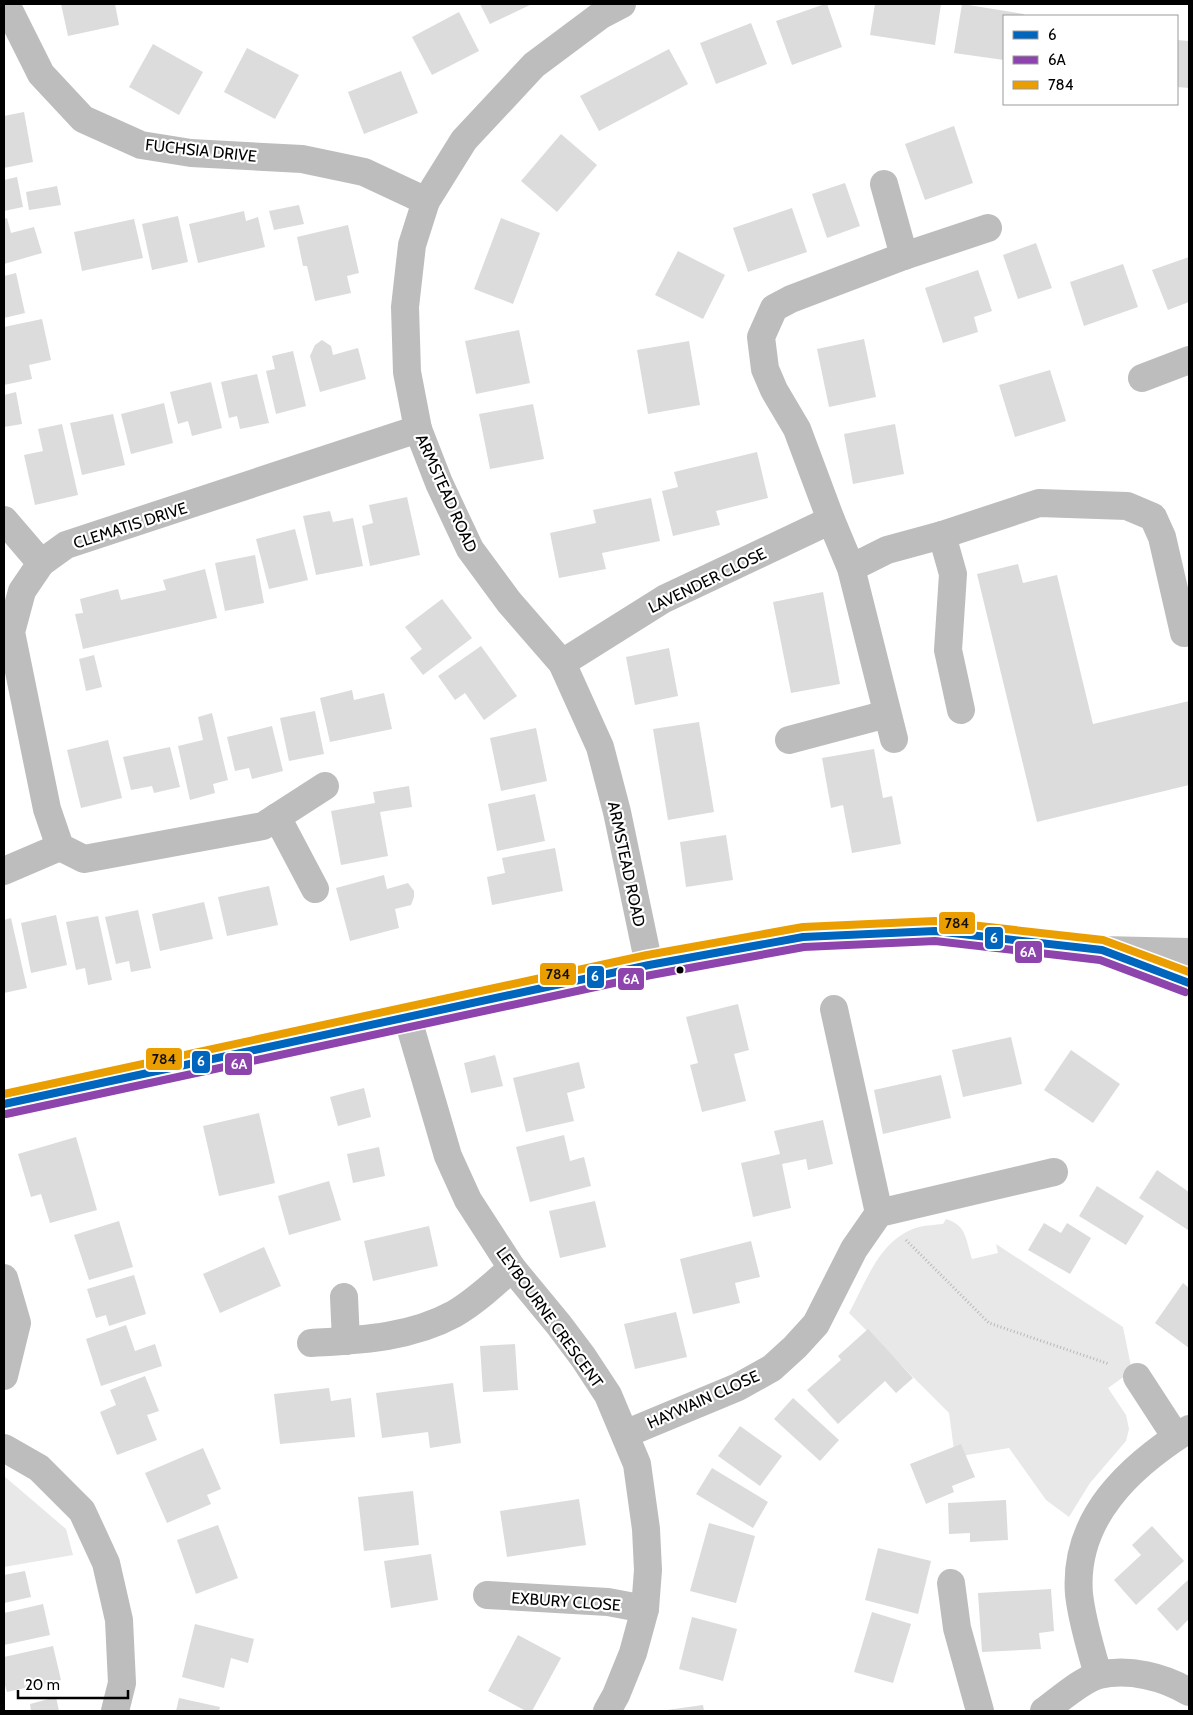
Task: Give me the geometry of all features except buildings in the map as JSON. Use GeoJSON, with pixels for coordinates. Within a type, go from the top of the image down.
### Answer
{"type":"FeatureCollection","features":[{"type":"Feature","properties":{"kind":"street","name":"FUCHSIA DRIVE"},"geometry":{"type":"LineString","coordinates":[[6,4],[41,74],[83,119],[141,145],[191,153],[302,160],[364,172],[426,201]]}},
{"type":"Feature","properties":{"kind":"street","name":"ARMSTEAD ROAD"},"geometry":{"type":"LineString","coordinates":[[622,4],[601,15],[534,65],[464,140],[426,201],[412,245],[405,307],[407,372],[418,429],[439,482],[470,548],[509,602],[562,663],[600,747],[619,822],[649,965]]}},
{"type":"Feature","properties":{"kind":"street"},"geometry":{"type":"LineString","coordinates":[[884,184],[904,256]]}},
{"type":"Feature","properties":{"kind":"street"},"geometry":{"type":"LineString","coordinates":[[789,740],[891,727],[851,568],[797,429],[774,390],[766,369],[761,337],[774,308],[791,299],[904,256],[988,228]]}},
{"type":"Feature","properties":{"kind":"street"},"geometry":{"type":"LineString","coordinates":[[1142,378],[1189,360]]}},
{"type":"Feature","properties":{"kind":"street","name":"CLEMATIS DRIVE"},"geometry":{"type":"LineString","coordinates":[[60,847],[47,809],[11,632],[22,591],[41,563],[66,546],[418,429]]}},
{"type":"Feature","properties":{"kind":"street"},"geometry":{"type":"LineString","coordinates":[[851,568],[887,550],[942,535],[1039,503],[1127,506],[1153,517],[1162,537],[1184,633]]}},
{"type":"Feature","properties":{"kind":"street"},"geometry":{"type":"LineString","coordinates":[[4,520],[41,563]]}},
{"type":"Feature","properties":{"kind":"street","name":"LAVENDER CLOSE"},"geometry":{"type":"LineString","coordinates":[[562,663],[664,599],[831,520]]}},
{"type":"Feature","properties":{"kind":"street"},"geometry":{"type":"LineString","coordinates":[[942,535],[953,574],[948,650],[961,710]]}},
{"type":"Feature","properties":{"kind":"street"},"geometry":{"type":"LineString","coordinates":[[4,871],[60,847],[84,859],[263,826],[325,786]]}},
{"type":"Feature","properties":{"kind":"street"},"geometry":{"type":"LineString","coordinates":[[278,817],[315,889]]}},
{"type":"Feature","properties":{"kind":"street"},"geometry":{"type":"LineString","coordinates":[[4,1104],[649,965],[803,937],[935,932],[1102,950],[1189,952]]}},
{"type":"Feature","properties":{"kind":"street"},"geometry":{"type":"LineString","coordinates":[[1102,950],[1189,983]]}},
{"type":"Feature","properties":{"kind":"street"},"geometry":{"type":"LineString","coordinates":[[834,1009],[879,1213],[1054,1172]]}},
{"type":"Feature","properties":{"kind":"street","name":"LEYBOURNE CRESCENT"},"geometry":{"type":"LineString","coordinates":[[407,1016],[448,1156],[468,1200],[512,1268],[559,1325],[608,1395],[637,1464],[642,1492],[648,1570],[645,1610],[633,1654],[616,1695],[607,1711]]}},
{"type":"Feature","properties":{"kind":"street","name":"HAYWAIN CLOSE"},"geometry":{"type":"LineString","coordinates":[[625,1434],[738,1386],[778,1363],[795,1348],[816,1324],[854,1249],[879,1213]]}},
{"type":"Feature","properties":{"kind":"street"},"geometry":{"type":"LineString","coordinates":[[311,1343],[400,1335],[434,1323],[455,1313],[486,1291],[512,1268]]}},
{"type":"Feature","properties":{"kind":"street"},"geometry":{"type":"LineString","coordinates":[[4,1278],[17,1323],[4,1376]]}},
{"type":"Feature","properties":{"kind":"street"},"geometry":{"type":"LineString","coordinates":[[344,1297],[346,1341]]}},
{"type":"Feature","properties":{"kind":"street"},"geometry":{"type":"LineString","coordinates":[[1098,1676],[1085,1629],[1079,1593],[1081,1564],[1087,1536],[1097,1513],[1119,1485],[1183,1433],[1137,1377]]}},
{"type":"Feature","properties":{"kind":"street"},"geometry":{"type":"LineString","coordinates":[[4,1448],[39,1468],[82,1511],[106,1563],[119,1620],[122,1683],[115,1711]]}},
{"type":"Feature","properties":{"kind":"street"},"geometry":{"type":"LineString","coordinates":[[951,1583],[956,1628],[980,1711]]}},
{"type":"Feature","properties":{"kind":"street","name":"EXBURY CLOSE"},"geometry":{"type":"LineString","coordinates":[[487,1596],[608,1602],[645,1610]]}},
{"type":"Feature","properties":{"kind":"street"},"geometry":{"type":"LineString","coordinates":[[1044,1711],[1072,1690],[1098,1676],[1122,1672],[1173,1682],[1189,1692]]}},
{"type":"Feature","properties":{"kind":"path"},"geometry":{"type":"LineString","coordinates":[[879,1213],[989,1323],[1123,1368],[1137,1377]]}},
{"type":"Feature","properties":{"kind":"shaded area"},"geometry":{"type":"Polygon","coordinates":[[[946,1219],[958,1225],[965,1234],[972,1259],[998,1253],[996,1244],[1123,1327],[1132,1371],[1108,1388],[1126,1415],[1129,1429],[1126,1441],[1090,1483],[1069,1517],[1046,1500],[1009,1448],[955,1457],[949,1413],[849,1313],[876,1262],[894,1240],[906,1232],[919,1227],[943,1224],[946,1219]]]}},
{"type":"Feature","properties":{"kind":"shaded area"},"geometry":{"type":"Polygon","coordinates":[[[4,1476],[66,1529],[73,1555],[4,1567],[4,1476]]]}},
{"type":"Feature","properties":{"kind":"transit line","name":"784"},"geometry":{"type":"LineString","coordinates":[[4,1094],[647,955],[803,927],[935,921],[1103,940],[1189,972]]}},
{"type":"Feature","properties":{"kind":"transit line","name":"6"},"geometry":{"type":"LineString","coordinates":[[4,1104],[649,965],[803,937],[935,931],[1102,950],[1189,983]]}},
{"type":"Feature","properties":{"kind":"transit line","name":"6A"},"geometry":{"type":"LineString","coordinates":[[6,1114],[651,975],[804,947],[935,941],[1100,960],[1185,992]]}}]}
